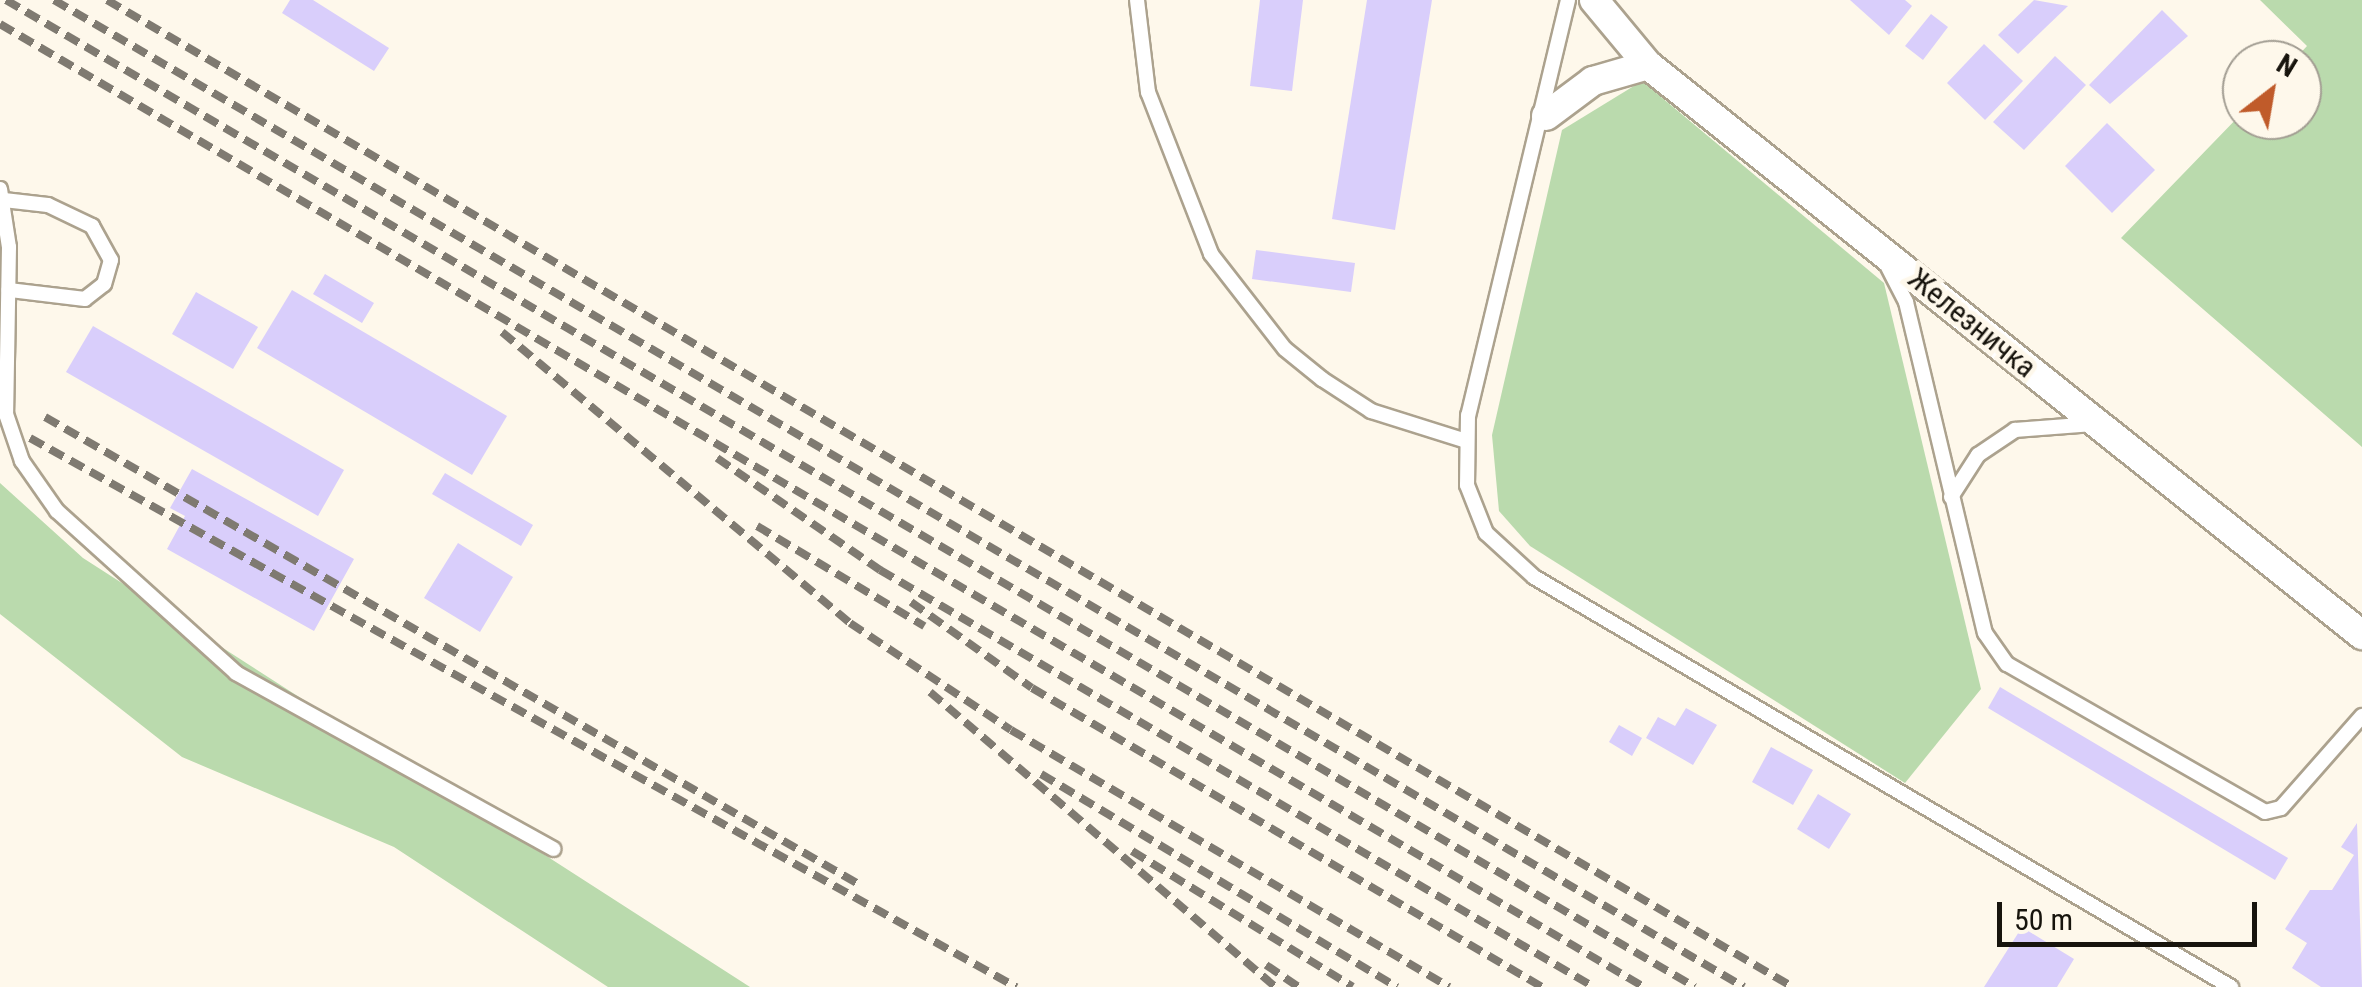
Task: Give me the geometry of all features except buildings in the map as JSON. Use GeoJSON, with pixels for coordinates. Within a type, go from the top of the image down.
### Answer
{"type":"FeatureCollection","features":[{"type":"Feature","properties":{"kind":"street","name":"Железничка"},"geometry":{"type":"LineString","coordinates":[[1594,0],[1648,65],[2362,636]]}},
{"type":"Feature","properties":{"kind":"street"},"geometry":{"type":"LineString","coordinates":[[1546,116],[1593,82],[1648,65]]}},
{"type":"Feature","properties":{"kind":"lane"},"geometry":{"type":"LineString","coordinates":[[1138,0],[1148,92],[1211,254],[1285,349],[1322,379],[1371,411],[1466,441]]}},
{"type":"Feature","properties":{"kind":"lane"},"geometry":{"type":"LineString","coordinates":[[1568,0],[1546,116],[1466,441],[1478,519],[1520,566],[2231,987]]}},
{"type":"Feature","properties":{"kind":"lane"},"geometry":{"type":"LineString","coordinates":[[9,290],[85,299],[104,284],[111,260],[92,226],[48,204],[2,195],[9,290],[6,414],[22,461],[67,521],[236,673],[553,849]]}},
{"type":"Feature","properties":{"kind":"lane"},"geometry":{"type":"LineString","coordinates":[[1877,247],[1906,302],[1951,497],[1996,654],[2255,808],[2281,808],[2362,716]]}},
{"type":"Feature","properties":{"kind":"lane"},"geometry":{"type":"LineString","coordinates":[[1951,497],[1978,456],[2015,430],[2098,424]]}},
{"type":"Feature","properties":{"kind":"green space"},"geometry":{"type":"Polygon","coordinates":[[[2260,0],[2362,0],[2362,447],[2121,238],[2222,134],[2222,140],[2322,140],[2322,40],[2301,40],[2260,0]]]}},
{"type":"Feature","properties":{"kind":"green space"},"geometry":{"type":"Polygon","coordinates":[[[1642,81],[1884,283],[1981,689],[1905,783],[1530,546],[1499,511],[1492,435],[1562,130],[1642,81]]]}},
{"type":"Feature","properties":{"kind":"green space"},"geometry":{"type":"Polygon","coordinates":[[[0,483],[83,558],[750,987],[608,987],[394,847],[182,757],[0,614],[0,483]]]}},
{"type":"Feature","properties":{"kind":"railway"},"geometry":{"type":"LineString","coordinates":[[6,0],[1695,987]]}},
{"type":"Feature","properties":{"kind":"railway"},"geometry":{"type":"LineString","coordinates":[[54,0],[1744,987]]}},
{"type":"Feature","properties":{"kind":"railway"},"geometry":{"type":"LineString","coordinates":[[107,0],[1793,987]]}},
{"type":"Feature","properties":{"kind":"railway"},"geometry":{"type":"LineString","coordinates":[[0,24],[1644,987]]}},
{"type":"Feature","properties":{"kind":"railway"},"geometry":{"type":"LineString","coordinates":[[502,332],[850,623],[1011,730],[1449,987]]}},
{"type":"Feature","properties":{"kind":"railway"},"geometry":{"type":"LineString","coordinates":[[45,417],[862,886]]}},
{"type":"Feature","properties":{"kind":"railway"},"geometry":{"type":"LineString","coordinates":[[30,438],[1016,987]]}},
{"type":"Feature","properties":{"kind":"railway"},"geometry":{"type":"LineString","coordinates":[[717,458],[880,570],[1594,987]]}},
{"type":"Feature","properties":{"kind":"railway"},"geometry":{"type":"LineString","coordinates":[[757,526],[924,626]]}},
{"type":"Feature","properties":{"kind":"railway"},"geometry":{"type":"LineString","coordinates":[[911,602],[1032,688],[1542,987]]}},
{"type":"Feature","properties":{"kind":"railway"},"geometry":{"type":"LineString","coordinates":[[930,692],[1276,987]]}},
{"type":"Feature","properties":{"kind":"railway"},"geometry":{"type":"LineString","coordinates":[[1041,774],[1397,987]]}},
{"type":"Feature","properties":{"kind":"railway"},"geometry":{"type":"LineString","coordinates":[[1132,851],[1353,987]]}},
{"type":"Feature","properties":{"kind":"railway"},"geometry":{"type":"LineString","coordinates":[[1266,965],[1299,987]]}}]}
